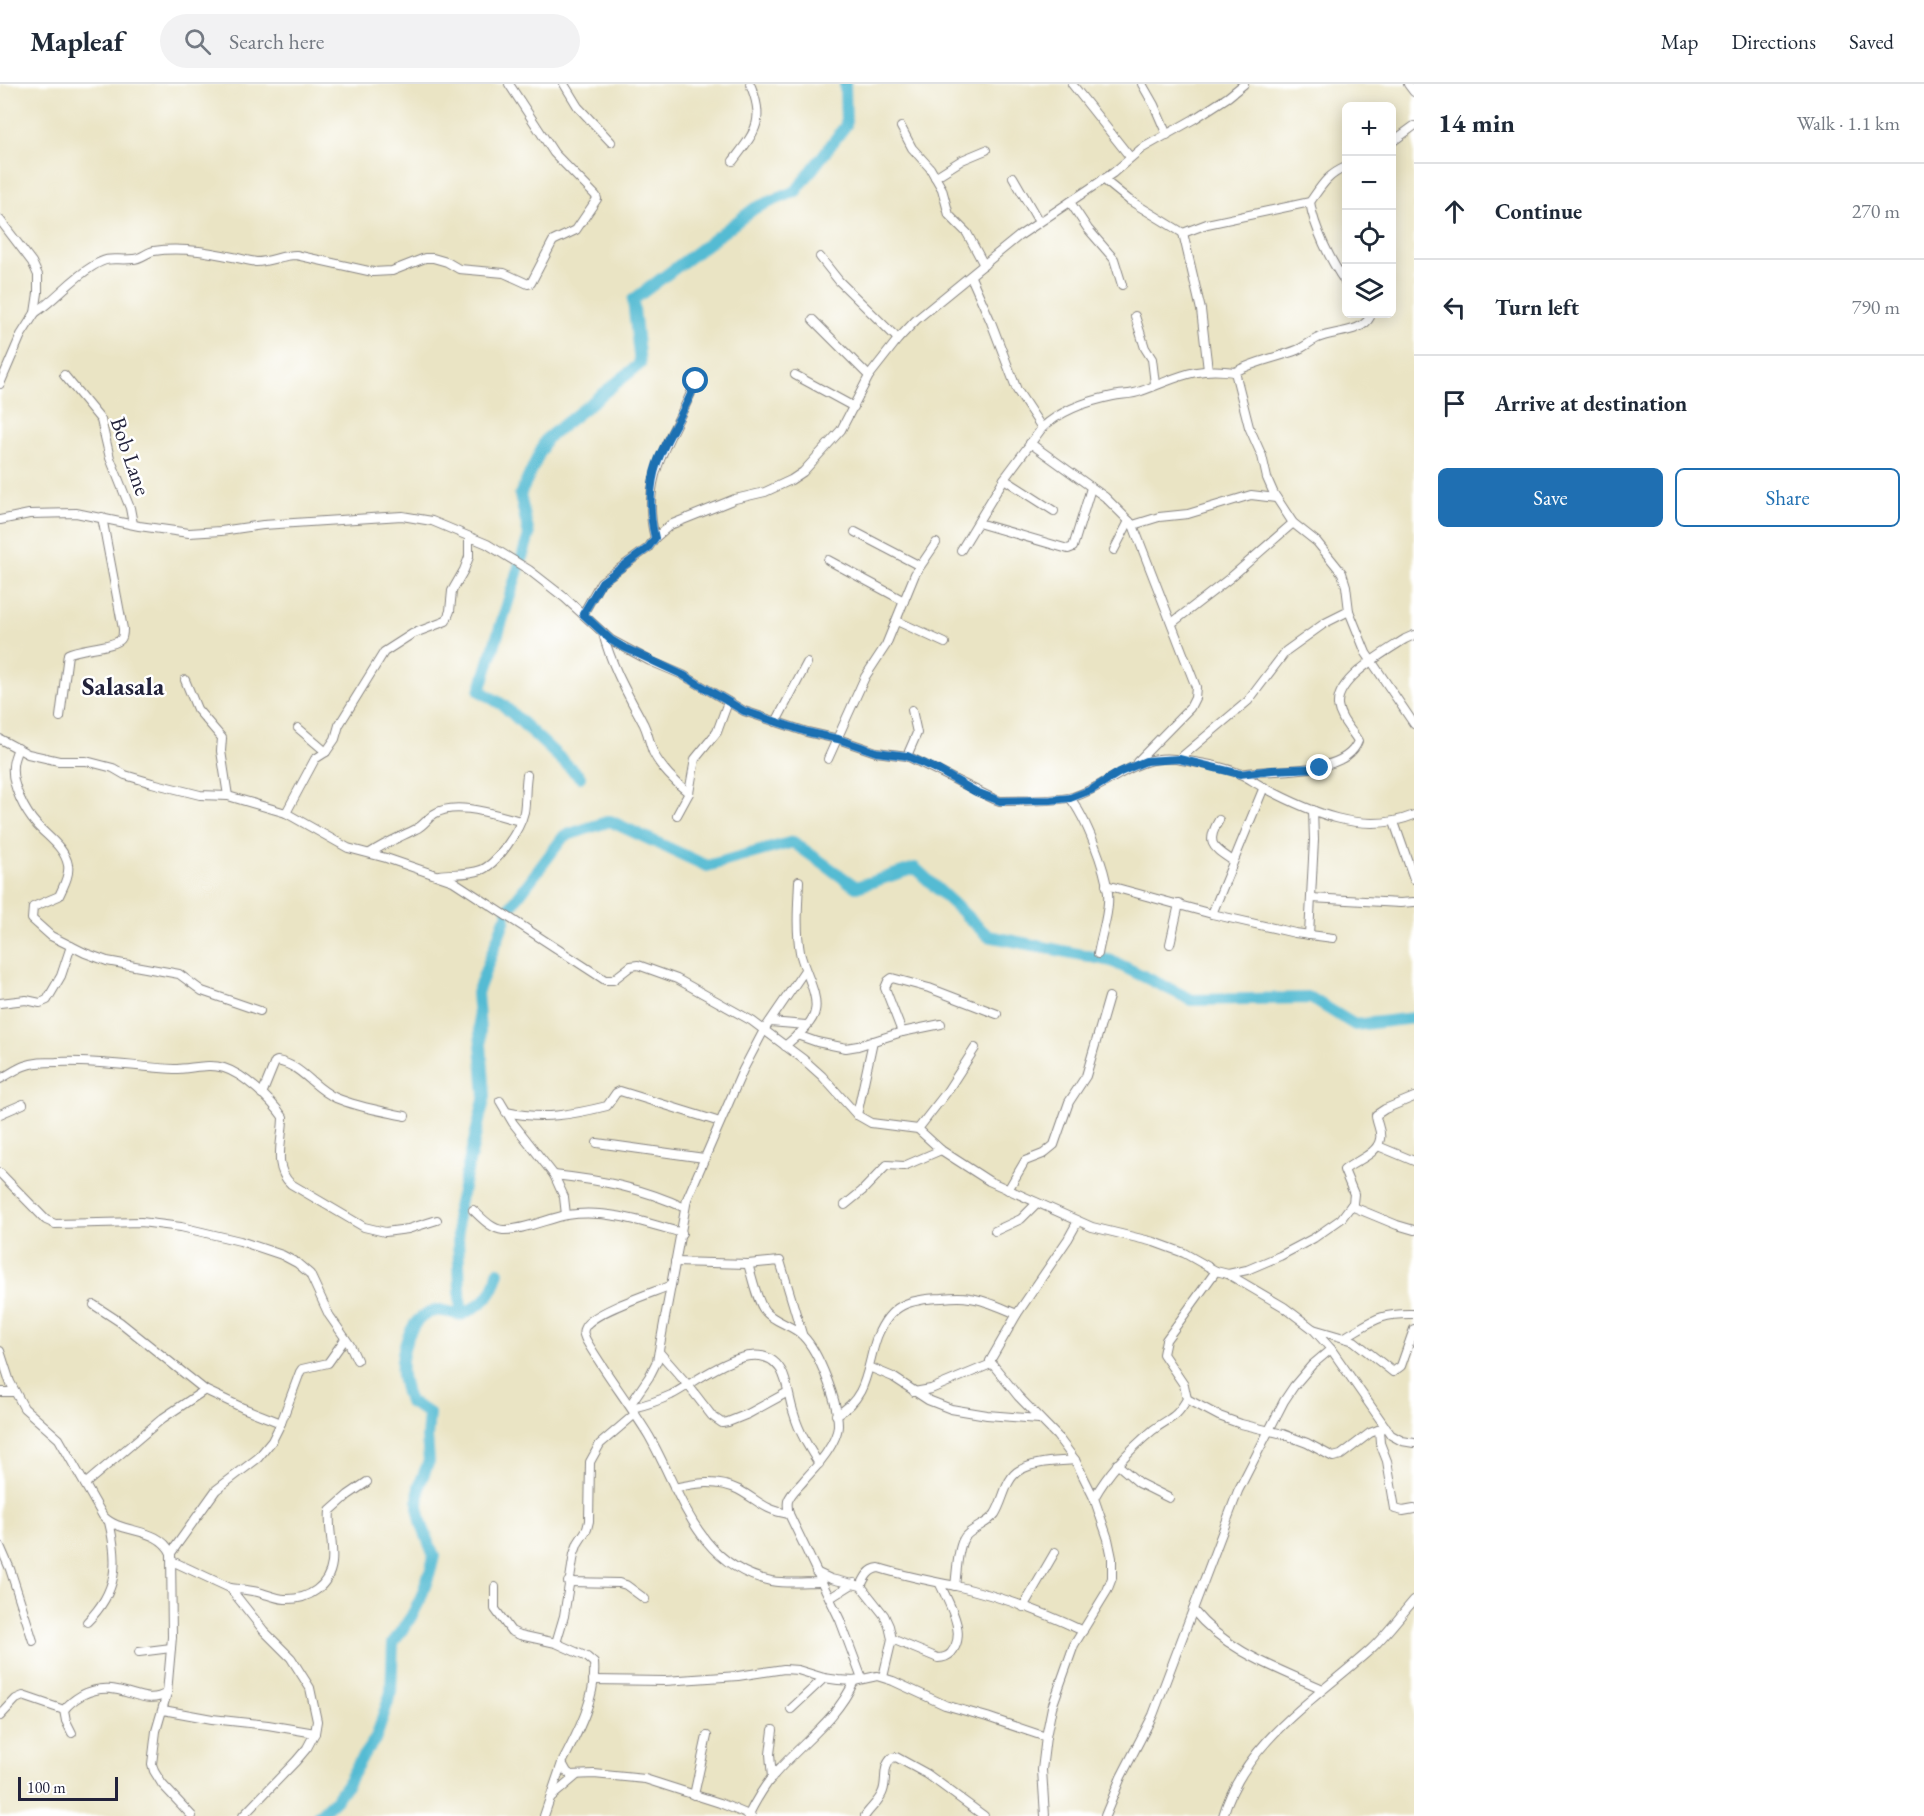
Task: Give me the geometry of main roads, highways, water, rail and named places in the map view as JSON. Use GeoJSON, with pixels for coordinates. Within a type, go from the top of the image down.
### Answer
{"type":"FeatureCollection","features":[{"type":"Feature","properties":{"kind":"waterway"},"geometry":{"type":"LineString","coordinates":[[580,777],[503,705],[480,691],[529,535],[520,495],[546,439],[640,364],[633,300],[755,208],[796,191],[846,125],[845,84]]}},
{"type":"Feature","properties":{"kind":"waterway"},"geometry":{"type":"LineString","coordinates":[[508,910],[564,836],[610,821],[707,866],[793,842],[856,887],[915,868],[988,936],[1112,961],[1192,1000],[1311,998],[1355,1025],[1414,1018]]}},
{"type":"Feature","properties":{"kind":"waterway"},"geometry":{"type":"LineString","coordinates":[[461,1315],[457,1212],[485,1096],[477,993],[505,919]]}},
{"type":"Feature","properties":{"kind":"waterway"},"geometry":{"type":"LineString","coordinates":[[318,1816],[337,1798],[376,1738],[391,1692],[393,1643],[420,1600],[434,1556],[418,1507],[419,1486],[429,1461],[427,1437],[429,1413],[409,1402],[405,1388],[402,1366],[408,1337],[418,1321],[433,1311],[439,1310],[461,1315],[481,1303],[494,1287],[498,1272]]}},
{"type":"Feature","properties":{"kind":"district","name":"Salasala"},"geometry":{"type":"Point","coordinates":[123,686]}}]}
